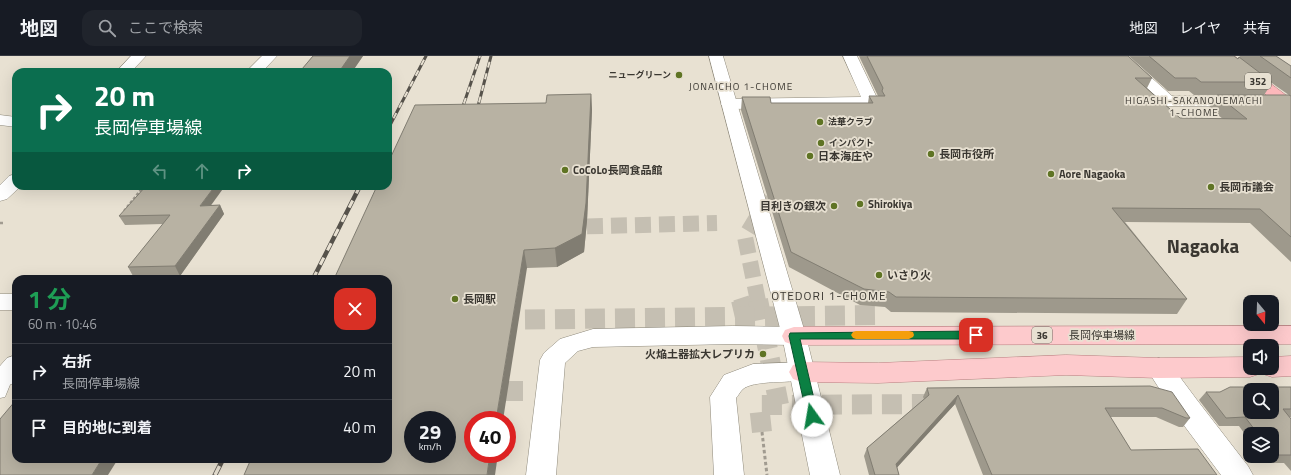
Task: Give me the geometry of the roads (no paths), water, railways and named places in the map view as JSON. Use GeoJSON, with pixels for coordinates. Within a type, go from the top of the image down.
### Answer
{"type":"FeatureCollection","features":[{"type":"Feature","properties":{"kind":"highway","name":"352"},"geometry":{"type":"LineString","coordinates":[[1225,56],[1289,103]]}},
{"type":"Feature","properties":{"kind":"main road","name":"長岡停車場線"},"geometry":{"type":"LineString","coordinates":[[794,336],[1291,335]]}},
{"type":"Feature","properties":{"kind":"main road"},"geometry":{"type":"LineString","coordinates":[[802,372],[878,373],[1066,365],[1159,368],[1243,367]]}},
{"type":"Feature","properties":{"kind":"main road"},"geometry":{"type":"LineString","coordinates":[[1279,367],[1291,366]]}},
{"type":"Feature","properties":{"kind":"street"},"geometry":{"type":"LineString","coordinates":[[127,68],[139,56]]}},
{"type":"Feature","properties":{"kind":"street"},"geometry":{"type":"LineString","coordinates":[[257,68],[270,56]]}},
{"type":"Feature","properties":{"kind":"street"},"geometry":{"type":"LineString","coordinates":[[716,56],[794,336],[826,475]]}},
{"type":"Feature","properties":{"kind":"street"},"geometry":{"type":"LineString","coordinates":[[729,104],[871,102],[850,56]]}},
{"type":"Feature","properties":{"kind":"street"},"geometry":{"type":"LineString","coordinates":[[1118,56],[1168,101],[1289,103]]}},
{"type":"Feature","properties":{"kind":"street"},"geometry":{"type":"LineString","coordinates":[[0,120],[10,111]]}},
{"type":"Feature","properties":{"kind":"street"},"geometry":{"type":"LineString","coordinates":[[0,195],[12,184]]}},
{"type":"Feature","properties":{"kind":"street"},"geometry":{"type":"LineString","coordinates":[[0,302],[12,302]]}},
{"type":"Feature","properties":{"kind":"street"},"geometry":{"type":"LineString","coordinates":[[541,475],[553,360],[569,345],[593,338],[732,335],[794,336]]}},
{"type":"Feature","properties":{"kind":"street"},"geometry":{"type":"LineString","coordinates":[[1159,368],[1187,408],[1238,475]]}},
{"type":"Feature","properties":{"kind":"street"},"geometry":{"type":"LineString","coordinates":[[730,475],[723,397],[733,382],[753,374],[802,372]]}},
{"type":"Feature","properties":{"kind":"tunnel"},"geometry":{"type":"LineString","coordinates":[[758,301],[745,237],[776,186],[784,186]]}},
{"type":"Feature","properties":{"kind":"tunnel"},"geometry":{"type":"LineString","coordinates":[[563,227],[717,223]]}},
{"type":"Feature","properties":{"kind":"tunnel"},"geometry":{"type":"LineString","coordinates":[[741,300],[745,317]]}},
{"type":"Feature","properties":{"kind":"tunnel"},"geometry":{"type":"LineString","coordinates":[[758,300],[761,317]]}},
{"type":"Feature","properties":{"kind":"tunnel"},"geometry":{"type":"LineString","coordinates":[[761,317],[883,315]]}},
{"type":"Feature","properties":{"kind":"tunnel"},"geometry":{"type":"LineString","coordinates":[[495,320],[745,317]]}},
{"type":"Feature","properties":{"kind":"tunnel"},"geometry":{"type":"LineString","coordinates":[[745,317],[761,317]]}},
{"type":"Feature","properties":{"kind":"tunnel"},"geometry":{"type":"LineString","coordinates":[[761,317],[779,405]]}},
{"type":"Feature","properties":{"kind":"tunnel"},"geometry":{"type":"LineString","coordinates":[[503,391],[524,391]]}},
{"type":"Feature","properties":{"kind":"tunnel"},"geometry":{"type":"LineString","coordinates":[[779,405],[925,404]]}},
{"type":"Feature","properties":{"kind":"tunnel"},"geometry":{"type":"LineString","coordinates":[[762,432],[759,405],[779,405]]}},
{"type":"Feature","properties":{"kind":"railway"},"geometry":{"type":"LineString","coordinates":[[392,121],[426,56]]}},
{"type":"Feature","properties":{"kind":"railway"},"geometry":{"type":"LineString","coordinates":[[460,115],[480,56]]}},
{"type":"Feature","properties":{"kind":"railway"},"geometry":{"type":"LineString","coordinates":[[476,114],[491,56]]}},
{"type":"Feature","properties":{"kind":"railway"},"geometry":{"type":"LineString","coordinates":[[315,275],[358,190]]}},
{"type":"Feature","properties":{"kind":"railway"},"geometry":{"type":"LineString","coordinates":[[215,475],[221,463]]}},
{"type":"Feature","properties":{"kind":"place","name":"ニューグリーン"},"geometry":{"type":"Point","coordinates":[679,75]}},
{"type":"Feature","properties":{"kind":"place","name":"法華クラブ"},"geometry":{"type":"Point","coordinates":[820,122]}},
{"type":"Feature","properties":{"kind":"place","name":"インパクト"},"geometry":{"type":"Point","coordinates":[821,143]}},
{"type":"Feature","properties":{"kind":"place","name":"長岡市役所"},"geometry":{"type":"Point","coordinates":[931,154]}},
{"type":"Feature","properties":{"kind":"place","name":"日本海庄や"},"geometry":{"type":"Point","coordinates":[810,156]}},
{"type":"Feature","properties":{"kind":"place","name":"CoCoLo長岡食品館"},"geometry":{"type":"Point","coordinates":[565,170]}},
{"type":"Feature","properties":{"kind":"place","name":"Aore Nagaoka"},"geometry":{"type":"Point","coordinates":[1051,174]}},
{"type":"Feature","properties":{"kind":"place","name":"長岡市議会"},"geometry":{"type":"Point","coordinates":[1211,187]}},
{"type":"Feature","properties":{"kind":"place","name":"Shirokiya"},"geometry":{"type":"Point","coordinates":[860,204]}},
{"type":"Feature","properties":{"kind":"place","name":"目利きの銀次"},"geometry":{"type":"Point","coordinates":[834,206]}},
{"type":"Feature","properties":{"kind":"place","name":"いさり火"},"geometry":{"type":"Point","coordinates":[879,275]}},
{"type":"Feature","properties":{"kind":"place","name":"長岡駅"},"geometry":{"type":"Point","coordinates":[455,299]}},
{"type":"Feature","properties":{"kind":"place","name":"火焔土器拡大レプリカ"},"geometry":{"type":"Point","coordinates":[763,354]}},
{"type":"Feature","properties":{"kind":"district","name":"JONAICHO 1-CHOME"},"geometry":{"type":"Point","coordinates":[741,86]}},
{"type":"Feature","properties":{"kind":"district","name":"HIGASHI-SAKANOUEMACHI 1-CHOME"},"geometry":{"type":"Point","coordinates":[1194,106]}},
{"type":"Feature","properties":{"kind":"district","name":"Nagaoka"},"geometry":{"type":"Point","coordinates":[1203,246]}},
{"type":"Feature","properties":{"kind":"district","name":"OTEDORI 1-CHOME"},"geometry":{"type":"Point","coordinates":[829,296]}}]}
